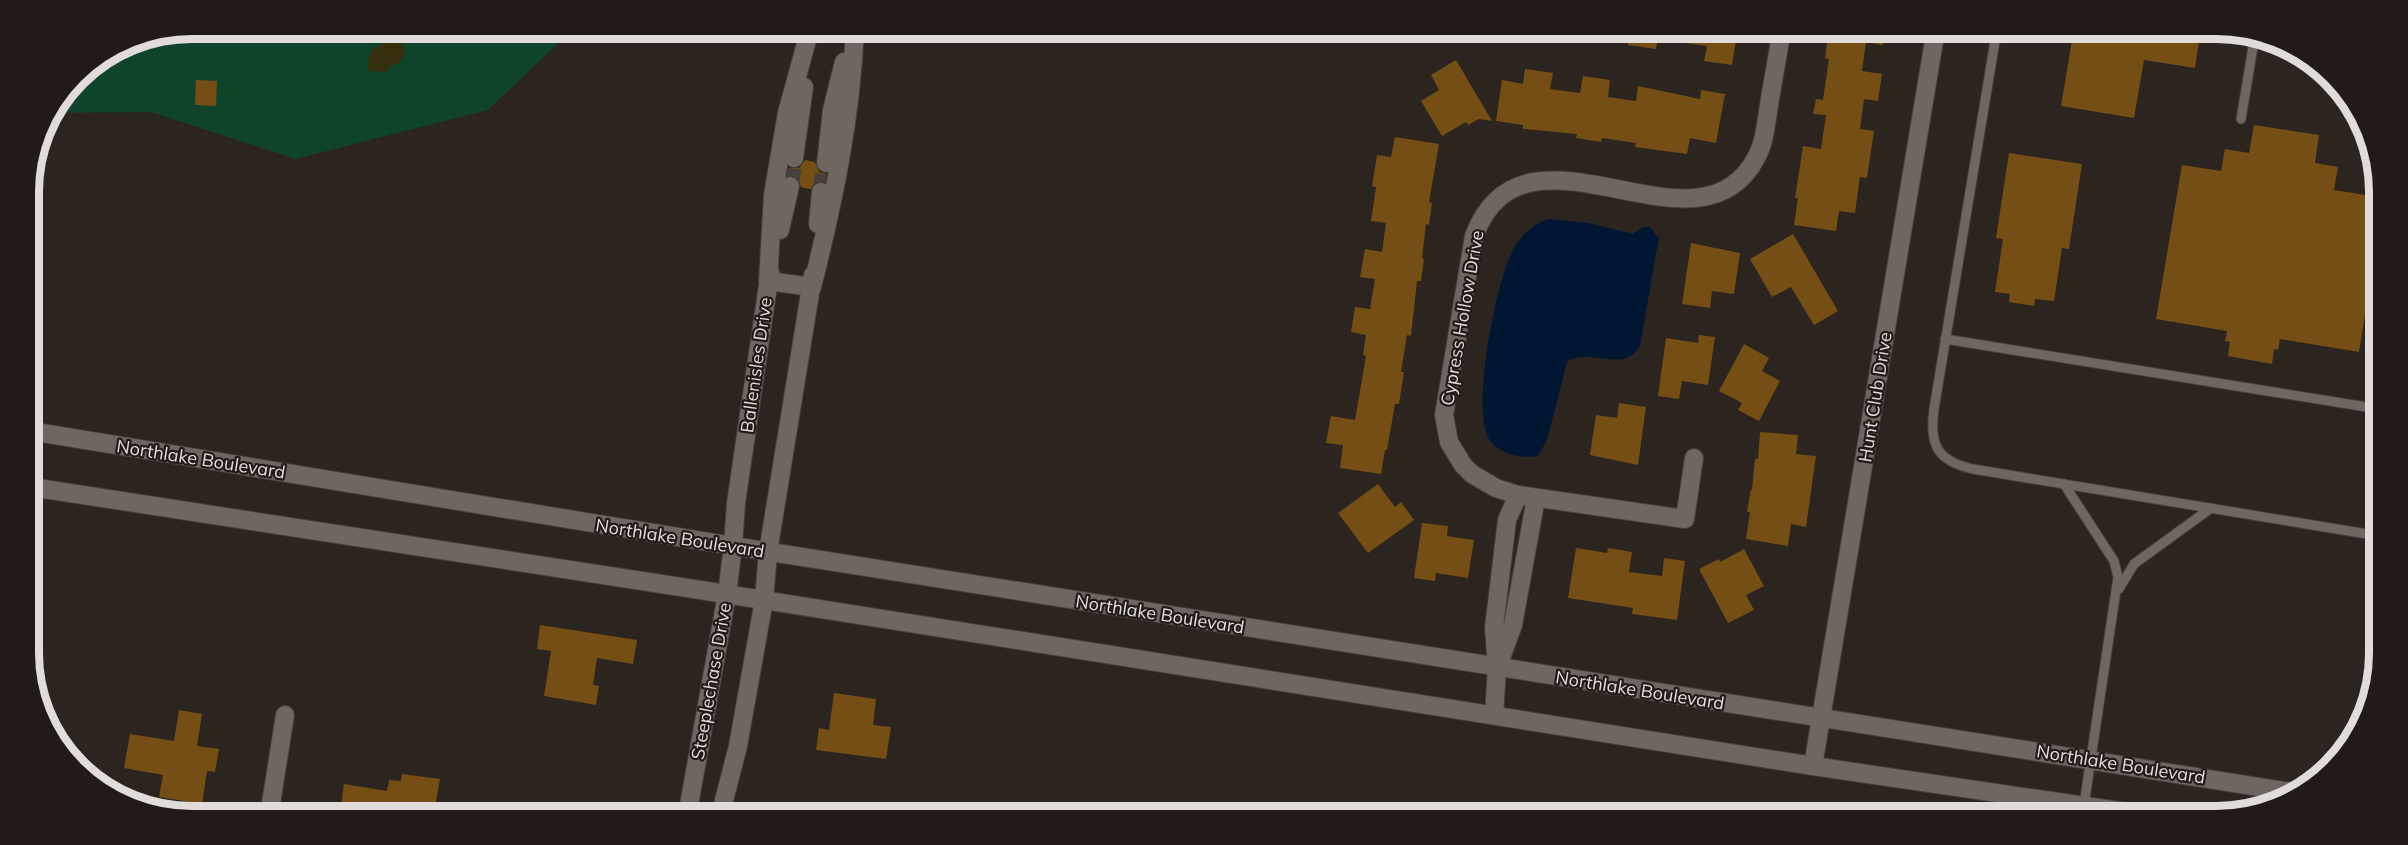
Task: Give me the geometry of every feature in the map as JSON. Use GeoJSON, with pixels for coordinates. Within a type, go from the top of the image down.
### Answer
{"type":"FeatureCollection","features":[{"type":"Feature","properties":{"kind":"main road"},"geometry":{"type":"LineString","coordinates":[[808,39],[787,113],[773,195],[768,281],[812,287]]}},
{"type":"Feature","properties":{"kind":"main road"},"geometry":{"type":"LineString","coordinates":[[794,159],[810,39]]}},
{"type":"Feature","properties":{"kind":"main road"},"geometry":{"type":"LineString","coordinates":[[826,163],[832,110],[851,39]]}},
{"type":"Feature","properties":{"kind":"main road"},"geometry":{"type":"LineString","coordinates":[[812,287],[835,195],[853,68],[854,39]]}},
{"type":"Feature","properties":{"kind":"main road","name":"Cypress Hollow Drive"},"geometry":{"type":"LineString","coordinates":[[1694,458],[1685,519],[1518,495],[1496,488],[1472,474],[1455,454],[1446,429],[1445,402],[1474,236],[1479,223],[1498,198],[1509,190],[1534,181],[1561,180],[1682,199],[1709,196],[1733,184],[1748,170],[1761,147],[1780,39]]}},
{"type":"Feature","properties":{"kind":"main road","name":"Hunt Club Drive"},"geometry":{"type":"LineString","coordinates":[[1813,766],[1934,39]]}},
{"type":"Feature","properties":{"kind":"main road"},"geometry":{"type":"LineString","coordinates":[[802,105],[832,110]]}},
{"type":"Feature","properties":{"kind":"main road","name":"Ballenisles Drive"},"geometry":{"type":"LineString","coordinates":[[733,546],[736,503],[768,281],[790,186]]}},
{"type":"Feature","properties":{"kind":"main road"},"geometry":{"type":"LineString","coordinates":[[768,552],[812,287],[821,192]]}},
{"type":"Feature","properties":{"kind":"main road","name":"Northlake Boulevard"},"geometry":{"type":"LineString","coordinates":[[39,432],[768,552],[2282,790]]}},
{"type":"Feature","properties":{"kind":"main road"},"geometry":{"type":"LineString","coordinates":[[39,488],[727,594],[2054,806]]}},
{"type":"Feature","properties":{"kind":"main road"},"geometry":{"type":"LineString","coordinates":[[1494,715],[1497,667],[1494,628],[1507,520],[1518,495]]}},
{"type":"Feature","properties":{"kind":"main road"},"geometry":{"type":"LineString","coordinates":[[1497,667],[1514,625],[1536,498]]}},
{"type":"Feature","properties":{"kind":"main road","name":"Steeplechase Drive"},"geometry":{"type":"LineString","coordinates":[[689,806],[727,594],[733,546]]}},
{"type":"Feature","properties":{"kind":"main road","name":"Steeplechase Drive"},"geometry":{"type":"LineString","coordinates":[[723,806],[738,746],[764,600],[768,552]]}},
{"type":"Feature","properties":{"kind":"main road"},"geometry":{"type":"LineString","coordinates":[[271,806],[285,715]]}},
{"type":"Feature","properties":{"kind":"lane"},"geometry":{"type":"LineString","coordinates":[[1994,39],[1932,425],[1934,443],[1940,452],[1956,465],[2369,534]]}},
{"type":"Feature","properties":{"kind":"lane"},"geometry":{"type":"LineString","coordinates":[[2241,119],[2254,44]]}},
{"type":"Feature","properties":{"kind":"lane"},"geometry":{"type":"LineString","coordinates":[[1945,339],[2369,407]]}},
{"type":"Feature","properties":{"kind":"lane"},"geometry":{"type":"LineString","coordinates":[[2064,484],[2114,561],[2118,577],[2085,806]]}},
{"type":"Feature","properties":{"kind":"lane"},"geometry":{"type":"LineString","coordinates":[[2116,597],[2134,564],[2211,508]]}},
{"type":"Feature","properties":{"kind":"green space"},"geometry":{"type":"Polygon","coordinates":[[[563,39],[488,110],[295,159],[151,112],[62,113],[77,91],[107,65],[143,47],[172,40],[563,39]]]}},
{"type":"Feature","properties":{"kind":"sand"},"geometry":{"type":"Polygon","coordinates":[[[384,39],[397,39],[402,43],[405,54],[399,63],[391,65],[386,72],[369,71],[368,61],[373,48],[382,45],[384,39]]]}},
{"type":"Feature","properties":{"kind":"water"},"geometry":{"type":"Polygon","coordinates":[[[1548,219],[1588,223],[1633,234],[1643,227],[1650,227],[1660,240],[1640,346],[1633,354],[1625,358],[1615,360],[1586,357],[1567,362],[1547,440],[1538,456],[1524,457],[1502,450],[1487,435],[1483,418],[1485,369],[1494,312],[1507,264],[1517,243],[1525,234],[1548,219]]]}},
{"type":"Feature","properties":{"kind":"building"},"geometry":{"type":"Polygon","coordinates":[[[1629,39],[1657,39],[1656,49],[1628,45],[1629,39]]]}},
{"type":"Feature","properties":{"kind":"building"},"geometry":{"type":"Polygon","coordinates":[[[1687,39],[1736,39],[1732,65],[1704,61],[1707,46],[1686,43],[1687,39]]]}},
{"type":"Feature","properties":{"kind":"building"},"geometry":{"type":"Polygon","coordinates":[[[1828,39],[1884,39],[1883,45],[1866,42],[1862,71],[1882,74],[1878,101],[1864,99],[1860,129],[1874,131],[1867,178],[1860,177],[1855,213],[1839,211],[1836,231],[1794,225],[1798,198],[1795,198],[1803,146],[1821,149],[1826,115],[1813,114],[1816,99],[1823,100],[1829,59],[1825,58],[1828,39]]]}},
{"type":"Feature","properties":{"kind":"building"},"geometry":{"type":"Polygon","coordinates":[[[2072,39],[2199,39],[2195,68],[2144,60],[2134,118],[2061,106],[2072,39]]]}},
{"type":"Feature","properties":{"kind":"building"},"geometry":{"type":"Polygon","coordinates":[[[1456,60],[1492,121],[1479,119],[1468,125],[1466,122],[1442,136],[1421,101],[1439,90],[1431,75],[1456,60]]]}},
{"type":"Feature","properties":{"kind":"building"},"geometry":{"type":"Polygon","coordinates":[[[1525,69],[1553,73],[1550,89],[1580,93],[1583,76],[1610,80],[1608,97],[1636,101],[1638,86],[1700,99],[1701,90],[1725,94],[1716,143],[1690,138],[1687,154],[1635,147],[1636,143],[1602,138],[1601,142],[1576,138],[1577,134],[1523,129],[1523,125],[1496,121],[1502,80],[1523,84],[1525,69]]]}},
{"type":"Feature","properties":{"kind":"building"},"geometry":{"type":"Polygon","coordinates":[[[196,80],[217,81],[216,106],[195,105],[196,80]]]}},
{"type":"Feature","properties":{"kind":"building"},"geometry":{"type":"Polygon","coordinates":[[[2254,125],[2319,135],[2315,163],[2338,167],[2334,190],[2369,196],[2369,290],[2359,352],[2280,339],[2278,350],[2274,349],[2272,364],[2228,356],[2230,342],[2225,341],[2227,331],[2156,319],[2182,165],[2221,171],[2225,149],[2249,153],[2254,125]]]}},
{"type":"Feature","properties":{"kind":"building"},"geometry":{"type":"Polygon","coordinates":[[[1395,137],[1439,144],[1429,202],[1432,203],[1429,225],[1426,224],[1421,281],[1417,281],[1411,336],[1407,335],[1401,372],[1404,372],[1399,404],[1395,404],[1381,474],[1340,468],[1343,445],[1326,443],[1331,416],[1355,420],[1366,356],[1363,355],[1366,335],[1351,332],[1355,307],[1370,309],[1375,279],[1360,277],[1365,249],[1382,252],[1386,223],[1371,221],[1376,187],[1372,186],[1377,155],[1391,157],[1395,137]]]}},
{"type":"Feature","properties":{"kind":"building"},"geometry":{"type":"Polygon","coordinates":[[[2009,153],[2082,164],[2069,249],[2062,248],[2054,301],[2035,299],[2034,306],[2009,302],[2010,294],[1995,292],[2003,239],[1996,238],[2009,153]]]}},
{"type":"Feature","properties":{"kind":"building"},"geometry":{"type":"Polygon","coordinates":[[[805,160],[815,162],[819,172],[826,174],[824,182],[816,182],[810,190],[801,187],[797,177],[788,175],[789,168],[799,168],[805,160]]]}},
{"type":"Feature","properties":{"kind":"building"},"geometry":{"type":"Polygon","coordinates":[[[1793,234],[1838,311],[1814,325],[1791,287],[1772,297],[1750,259],[1793,234]]]}},
{"type":"Feature","properties":{"kind":"building"},"geometry":{"type":"Polygon","coordinates":[[[1691,243],[1740,253],[1734,294],[1712,291],[1710,308],[1682,304],[1691,243]]]}},
{"type":"Feature","properties":{"kind":"building"},"geometry":{"type":"Polygon","coordinates":[[[1699,335],[1715,337],[1708,385],[1682,381],[1679,399],[1658,396],[1666,338],[1698,343],[1699,335]]]}},
{"type":"Feature","properties":{"kind":"building"},"geometry":{"type":"Polygon","coordinates":[[[1744,344],[1769,358],[1762,371],[1780,381],[1759,421],[1738,410],[1742,403],[1719,391],[1744,344]]]}},
{"type":"Feature","properties":{"kind":"building"},"geometry":{"type":"Polygon","coordinates":[[[1619,403],[1646,407],[1638,465],[1590,455],[1596,415],[1617,418],[1619,403]]]}},
{"type":"Feature","properties":{"kind":"building"},"geometry":{"type":"Polygon","coordinates":[[[1760,432],[1798,435],[1796,454],[1816,456],[1806,527],[1791,524],[1788,546],[1746,539],[1750,512],[1747,512],[1755,459],[1758,459],[1760,432]]]}},
{"type":"Feature","properties":{"kind":"building"},"geometry":{"type":"Polygon","coordinates":[[[1378,484],[1395,507],[1401,502],[1414,520],[1368,553],[1338,513],[1378,484]]]}},
{"type":"Feature","properties":{"kind":"building"},"geometry":{"type":"Polygon","coordinates":[[[1422,523],[1448,526],[1447,536],[1474,540],[1468,578],[1436,573],[1435,581],[1414,578],[1422,523]]]}},
{"type":"Feature","properties":{"kind":"building"},"geometry":{"type":"Polygon","coordinates":[[[1576,548],[1607,553],[1608,548],[1632,552],[1629,572],[1662,576],[1664,558],[1685,561],[1677,620],[1632,614],[1633,608],[1568,598],[1576,548]]]}},
{"type":"Feature","properties":{"kind":"building"},"geometry":{"type":"Polygon","coordinates":[[[1744,549],[1764,586],[1746,595],[1754,610],[1728,623],[1699,569],[1719,559],[1720,562],[1744,549]]]}},
{"type":"Feature","properties":{"kind":"building"},"geometry":{"type":"Polygon","coordinates":[[[540,625],[637,640],[633,664],[597,658],[593,685],[599,686],[596,705],[544,696],[551,651],[537,649],[540,625]]]}},
{"type":"Feature","properties":{"kind":"building"},"geometry":{"type":"Polygon","coordinates":[[[834,693],[876,699],[873,725],[891,727],[886,759],[816,750],[819,728],[829,730],[834,693]]]}},
{"type":"Feature","properties":{"kind":"building"},"geometry":{"type":"Polygon","coordinates":[[[179,710],[202,714],[197,746],[219,749],[215,772],[207,771],[202,804],[159,797],[163,775],[124,768],[130,734],[174,741],[179,710]]]}},
{"type":"Feature","properties":{"kind":"building"},"geometry":{"type":"Polygon","coordinates":[[[402,774],[440,779],[435,806],[409,803],[409,806],[341,806],[344,784],[387,791],[389,780],[401,781],[402,774]]]}},
{"type":"Feature","properties":{"kind":"tunnel"},"geometry":{"type":"LineString","coordinates":[[790,186],[794,158]]}},
{"type":"Feature","properties":{"kind":"tunnel"},"geometry":{"type":"LineString","coordinates":[[821,192],[826,163]]}}]}
